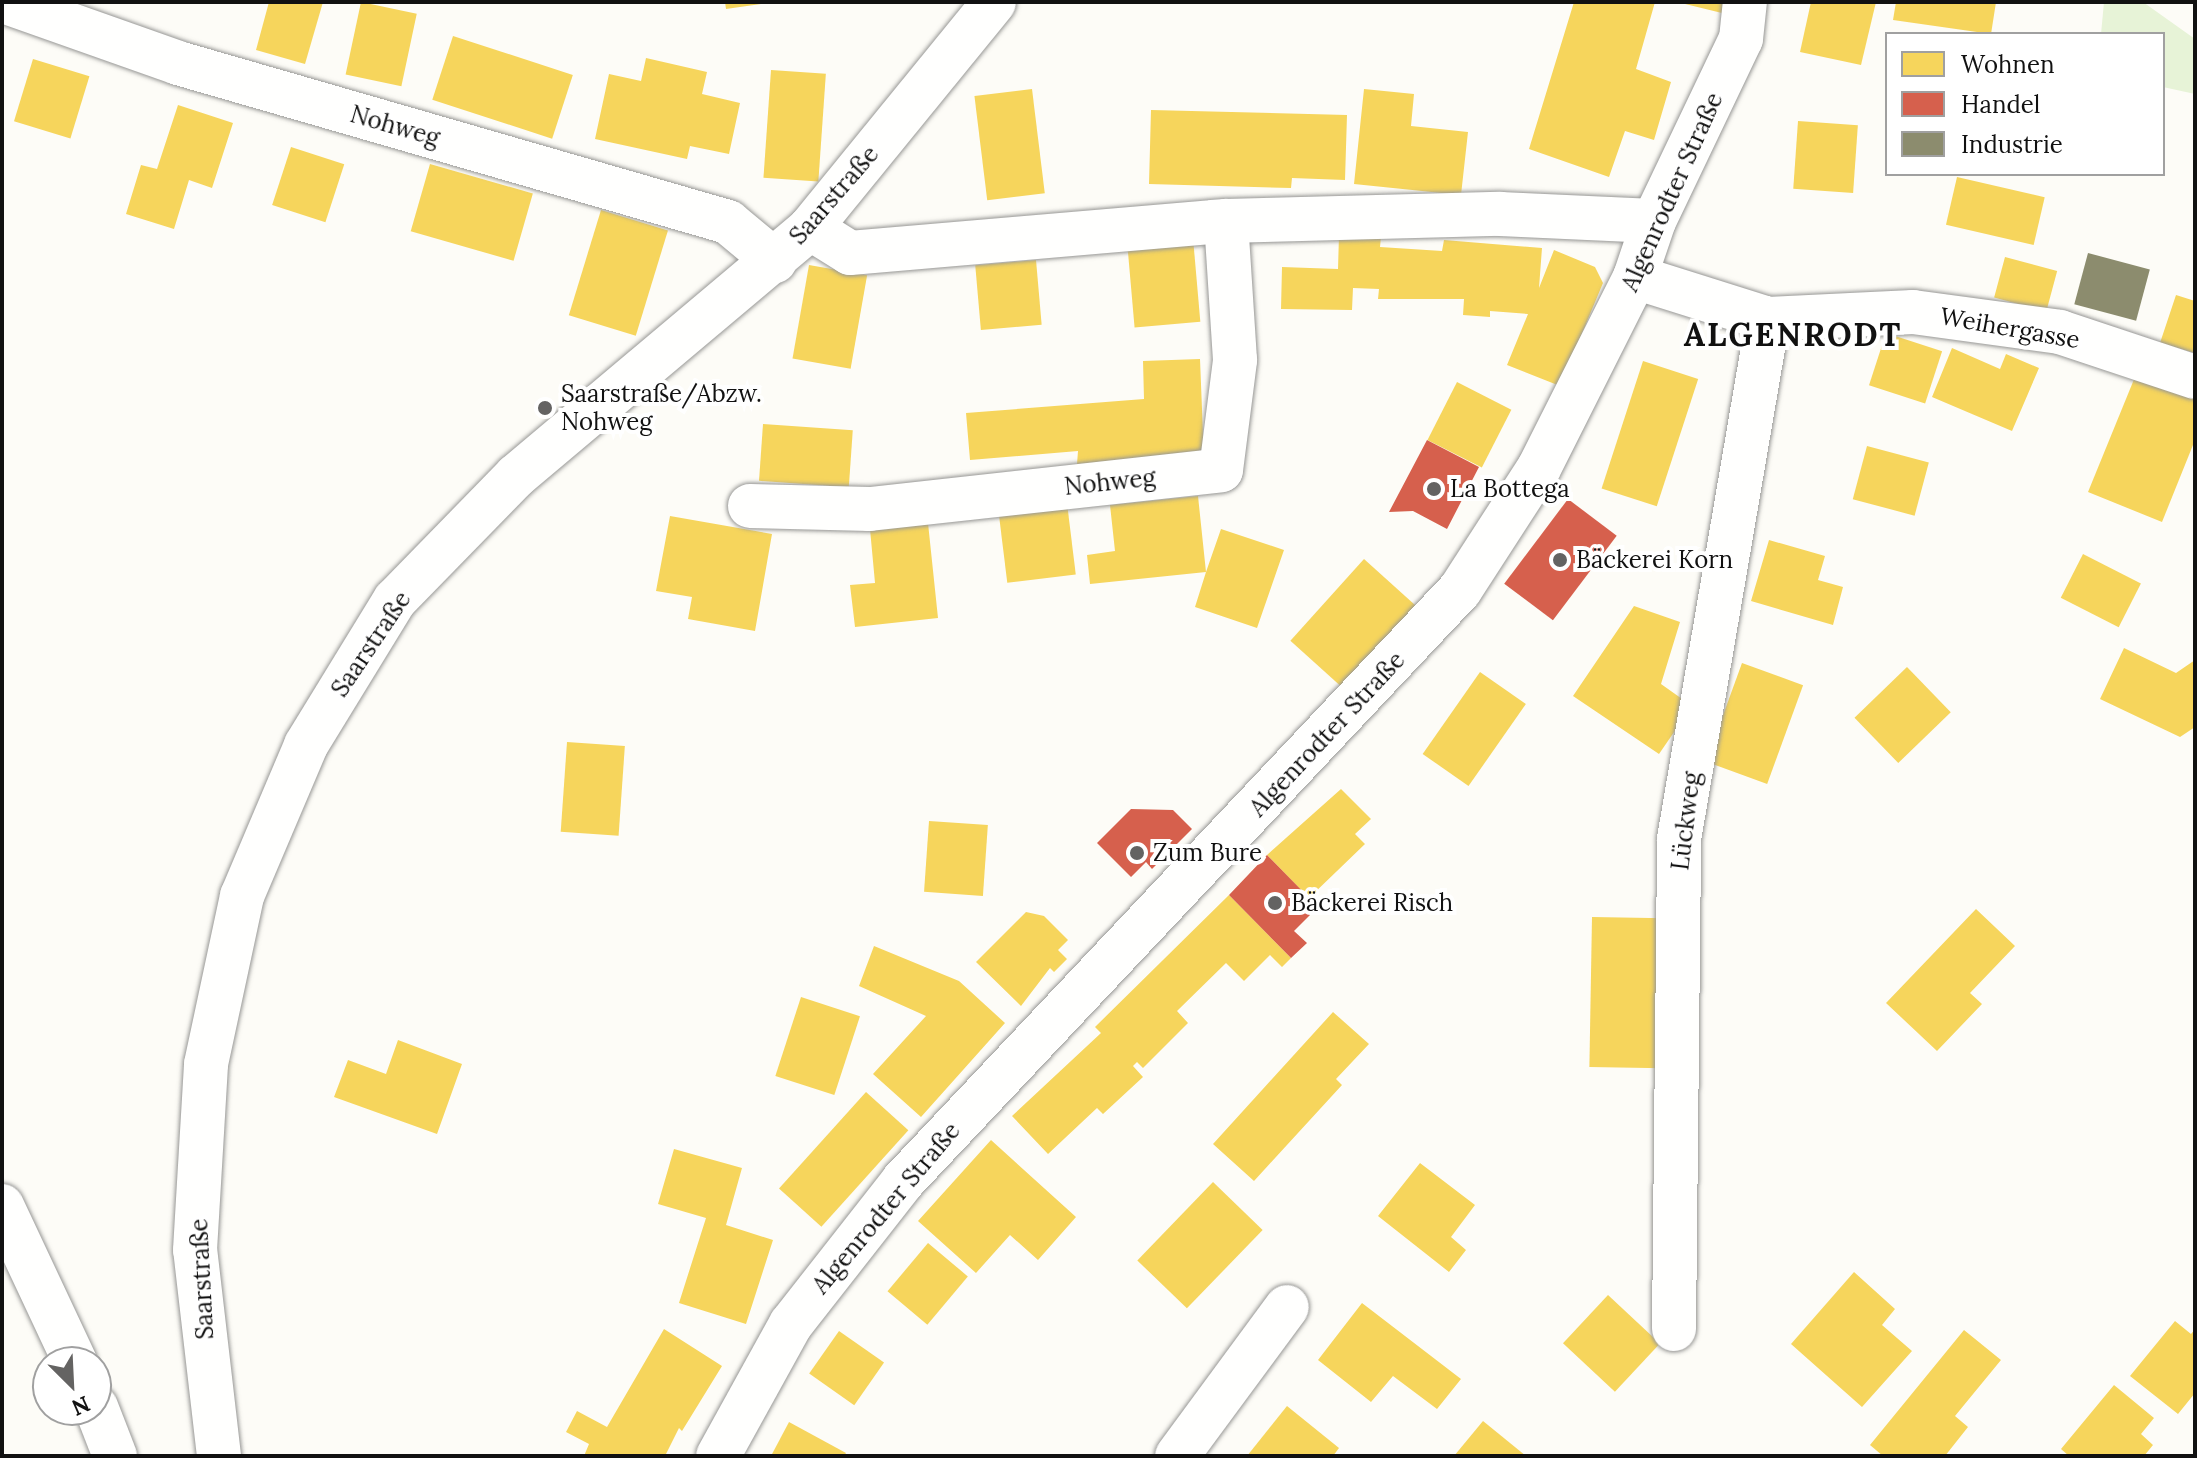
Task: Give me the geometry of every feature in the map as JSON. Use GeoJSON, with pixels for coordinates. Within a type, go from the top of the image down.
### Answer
{"type":"FeatureCollection","features":[{"type":"Feature","properties":{"kind":"street","name":"Nohweg"},"geometry":{"type":"LineString","coordinates":[[6,2],[178,63],[728,222],[775,261]]}},
{"type":"Feature","properties":{"kind":"street","name":"Saarstraße"},"geometry":{"type":"LineString","coordinates":[[219,1456],[195,1250],[206,1064],[242,896],[306,745],[395,600],[516,476],[775,261],[810,228],[994,2]]}},
{"type":"Feature","properties":{"kind":"street","name":"Algenrodter Straße"},"geometry":{"type":"LineString","coordinates":[[718,1456],[791,1324],[903,1181],[1460,590],[1539,468],[1635,277],[1654,221],[1741,39],[1745,2]]}},
{"type":"Feature","properties":{"kind":"street"},"geometry":{"type":"LineString","coordinates":[[810,228],[850,253],[1226,221],[1500,214],[1654,221]]}},
{"type":"Feature","properties":{"kind":"street","name":"Nohweg"},"geometry":{"type":"LineString","coordinates":[[750,506],[870,509],[1221,470],[1235,360],[1226,221]]}},
{"type":"Feature","properties":{"kind":"street","name":"Weihergasse"},"geometry":{"type":"LineString","coordinates":[[1635,277],[1768,319],[1913,312],[2060,332],[2195,377]]}},
{"type":"Feature","properties":{"kind":"street","name":"Lückweg"},"geometry":{"type":"LineString","coordinates":[[1674,1329],[1679,839],[1768,319]]}},
{"type":"Feature","properties":{"kind":"street"},"geometry":{"type":"LineString","coordinates":[[2,1206],[68,1346]]}},
{"type":"Feature","properties":{"kind":"street"},"geometry":{"type":"LineString","coordinates":[[1177,1456],[1287,1307]]}},
{"type":"Feature","properties":{"kind":"street"},"geometry":{"type":"LineString","coordinates":[[103,1426],[115,1456]]}},
{"type":"Feature","properties":{"kind":"green space"},"geometry":{"type":"Polygon","coordinates":[[[2104,2],[2143,2],[2195,39],[2195,94],[2165,87],[2165,32],[2101,32],[2104,2]]]}},
{"type":"Feature","properties":{"kind":"building: Wohnen"},"geometry":{"type":"Polygon","coordinates":[[[269,2],[323,2],[305,64],[256,50],[269,2]]]}},
{"type":"Feature","properties":{"kind":"building: Wohnen"},"geometry":{"type":"Polygon","coordinates":[[[361,2],[417,14],[401,86],[346,74],[361,2]]]}},
{"type":"Feature","properties":{"kind":"building: Wohnen"},"geometry":{"type":"Polygon","coordinates":[[[725,2],[761,2],[761,4],[726,9],[725,2]]]}},
{"type":"Feature","properties":{"kind":"building: Wohnen"},"geometry":{"type":"Polygon","coordinates":[[[1574,2],[1655,2],[1636,69],[1671,82],[1654,140],[1625,131],[1609,177],[1529,149],[1574,2]]]}},
{"type":"Feature","properties":{"kind":"building: Wohnen"},"geometry":{"type":"Polygon","coordinates":[[[1727,2],[1726,14],[1681,3],[1727,2]]]}},
{"type":"Feature","properties":{"kind":"building: Wohnen"},"geometry":{"type":"Polygon","coordinates":[[[1811,2],[1876,2],[1861,65],[1800,52],[1811,2]]]}},
{"type":"Feature","properties":{"kind":"building: Wohnen"},"geometry":{"type":"Polygon","coordinates":[[[1896,2],[1996,2],[1991,32],[1893,20],[1896,2]]]}},
{"type":"Feature","properties":{"kind":"building: Wohnen"},"geometry":{"type":"Polygon","coordinates":[[[453,36],[573,75],[552,139],[432,100],[453,36]]]}},
{"type":"Feature","properties":{"kind":"building: Wohnen"},"geometry":{"type":"Polygon","coordinates":[[[646,58],[707,72],[702,94],[740,103],[729,154],[690,146],[687,159],[595,139],[609,74],[641,81],[646,58]]]}},
{"type":"Feature","properties":{"kind":"building: Wohnen"},"geometry":{"type":"Polygon","coordinates":[[[33,59],[89,76],[70,138],[14,121],[33,59]]]}},
{"type":"Feature","properties":{"kind":"building: Wohnen"},"geometry":{"type":"Polygon","coordinates":[[[771,70],[826,74],[818,182],[763,178],[771,70]]]}},
{"type":"Feature","properties":{"kind":"building: Wohnen"},"geometry":{"type":"Polygon","coordinates":[[[1032,89],[1045,193],[987,200],[974,96],[1032,89]]]}},
{"type":"Feature","properties":{"kind":"building: Wohnen"},"geometry":{"type":"Polygon","coordinates":[[[1364,89],[1414,94],[1411,126],[1468,132],[1461,195],[1354,184],[1364,89]]]}},
{"type":"Feature","properties":{"kind":"building: Wohnen"},"geometry":{"type":"Polygon","coordinates":[[[178,105],[233,123],[212,188],[189,180],[174,229],[126,214],[141,165],[157,169],[178,105]]]}},
{"type":"Feature","properties":{"kind":"building: Wohnen"},"geometry":{"type":"Polygon","coordinates":[[[1151,110],[1347,115],[1345,180],[1292,178],[1291,188],[1149,184],[1151,110]]]}},
{"type":"Feature","properties":{"kind":"building: Wohnen"},"geometry":{"type":"Polygon","coordinates":[[[1798,121],[1858,125],[1853,193],[1793,189],[1798,121]]]}},
{"type":"Feature","properties":{"kind":"building: Wohnen"},"geometry":{"type":"Polygon","coordinates":[[[291,147],[344,164],[325,222],[272,205],[291,147]]]}},
{"type":"Feature","properties":{"kind":"building: Wohnen"},"geometry":{"type":"Polygon","coordinates":[[[430,164],[533,193],[514,261],[411,231],[430,164]]]}},
{"type":"Feature","properties":{"kind":"building: Wohnen"},"geometry":{"type":"Polygon","coordinates":[[[1957,177],[2045,197],[2034,245],[1946,225],[1957,177]]]}},
{"type":"Feature","properties":{"kind":"building: Wohnen"},"geometry":{"type":"Polygon","coordinates":[[[601,210],[668,230],[636,336],[569,315],[601,210]]]}},
{"type":"Feature","properties":{"kind":"building: Wohnen"},"geometry":{"type":"Polygon","coordinates":[[[1339,235],[1381,237],[1380,247],[1442,251],[1444,240],[1542,248],[1539,288],[1554,250],[1595,267],[1603,283],[1560,386],[1507,365],[1528,314],[1490,311],[1490,317],[1463,315],[1464,299],[1378,299],[1379,289],[1353,288],[1352,310],[1281,309],[1282,267],[1338,269],[1339,235]]]}},
{"type":"Feature","properties":{"kind":"building: Wohnen"},"geometry":{"type":"Polygon","coordinates":[[[1193,238],[1200,322],[1135,327],[1127,244],[1193,238]]]}},
{"type":"Feature","properties":{"kind":"building: Wohnen"},"geometry":{"type":"Polygon","coordinates":[[[2005,257],[2057,271],[2046,312],[1994,298],[2005,257]]]}},
{"type":"Feature","properties":{"kind":"building: Wohnen"},"geometry":{"type":"Polygon","coordinates":[[[1036,260],[1042,325],[981,330],[975,265],[1036,260]]]}},
{"type":"Feature","properties":{"kind":"building: Wohnen"},"geometry":{"type":"Polygon","coordinates":[[[809,265],[867,275],[851,369],[793,359],[809,265]]]}},
{"type":"Feature","properties":{"kind":"building: Wohnen"},"geometry":{"type":"Polygon","coordinates":[[[2176,295],[2195,301],[2195,353],[2160,343],[2176,295]]]}},
{"type":"Feature","properties":{"kind":"building: Wohnen"},"geometry":{"type":"Polygon","coordinates":[[[1886,333],[1942,351],[1925,404],[1869,385],[1886,333]]]}},
{"type":"Feature","properties":{"kind":"building: Wohnen"},"geometry":{"type":"Polygon","coordinates":[[[1952,348],[2000,369],[2006,354],[2039,368],[2012,431],[1932,397],[1952,348]]]}},
{"type":"Feature","properties":{"kind":"building: Wohnen"},"geometry":{"type":"Polygon","coordinates":[[[1200,359],[1204,459],[1077,464],[1078,451],[970,460],[966,413],[1144,399],[1143,361],[1200,359]]]}},
{"type":"Feature","properties":{"kind":"building: Wohnen"},"geometry":{"type":"Polygon","coordinates":[[[1643,361],[1698,379],[1657,506],[1602,488],[1643,361]]]}},
{"type":"Feature","properties":{"kind":"building: Wohnen"},"geometry":{"type":"Polygon","coordinates":[[[2137,372],[2195,395],[2195,440],[2162,522],[2088,492],[2137,372]]]}},
{"type":"Feature","properties":{"kind":"building: Wohnen"},"geometry":{"type":"Polygon","coordinates":[[[1457,382],[1511,410],[1482,468],[1427,440],[1457,382]]]}},
{"type":"Feature","properties":{"kind":"building: Wohnen"},"geometry":{"type":"Polygon","coordinates":[[[763,424],[853,430],[849,487],[759,481],[763,424]]]}},
{"type":"Feature","properties":{"kind":"building: Wohnen"},"geometry":{"type":"Polygon","coordinates":[[[1867,446],[1929,463],[1915,516],[1853,499],[1867,446]]]}},
{"type":"Feature","properties":{"kind":"building: Wohnen"},"geometry":{"type":"Polygon","coordinates":[[[1198,496],[1206,572],[1090,584],[1087,555],[1115,551],[1110,505],[1198,496]]]}},
{"type":"Feature","properties":{"kind":"building: Wohnen"},"geometry":{"type":"Polygon","coordinates":[[[1067,503],[1076,574],[1007,583],[999,511],[1067,503]]]}},
{"type":"Feature","properties":{"kind":"building: Wohnen"},"geometry":{"type":"Polygon","coordinates":[[[670,516],[772,534],[755,631],[688,619],[692,597],[656,591],[670,516]]]}},
{"type":"Feature","properties":{"kind":"building: Wohnen"},"geometry":{"type":"Polygon","coordinates":[[[928,523],[938,618],[855,627],[850,585],[875,583],[870,529],[928,523]]]}},
{"type":"Feature","properties":{"kind":"building: Wohnen"},"geometry":{"type":"Polygon","coordinates":[[[1221,529],[1284,550],[1257,628],[1195,607],[1221,529]]]}},
{"type":"Feature","properties":{"kind":"building: Wohnen"},"geometry":{"type":"Polygon","coordinates":[[[1769,540],[1825,556],[1818,580],[1843,587],[1833,625],[1751,601],[1769,540]]]}},
{"type":"Feature","properties":{"kind":"building: Wohnen"},"geometry":{"type":"Polygon","coordinates":[[[2083,554],[2141,584],[2119,627],[2061,598],[2083,554]]]}},
{"type":"Feature","properties":{"kind":"building: Wohnen"},"geometry":{"type":"Polygon","coordinates":[[[1364,559],[1418,607],[1344,689],[1290,641],[1364,559]]]}},
{"type":"Feature","properties":{"kind":"building: Wohnen"},"geometry":{"type":"Polygon","coordinates":[[[1634,606],[1680,622],[1661,684],[1692,706],[1659,754],[1573,696],[1634,606]]]}},
{"type":"Feature","properties":{"kind":"building: Wohnen"},"geometry":{"type":"Polygon","coordinates":[[[2124,648],[2176,673],[2195,660],[2195,727],[2180,737],[2100,699],[2124,648]]]}},
{"type":"Feature","properties":{"kind":"building: Wohnen"},"geometry":{"type":"Polygon","coordinates":[[[1742,663],[1803,685],[1767,784],[1706,762],[1742,663]]]}},
{"type":"Feature","properties":{"kind":"building: Wohnen"},"geometry":{"type":"Polygon","coordinates":[[[1907,667],[1951,712],[1898,763],[1854,718],[1907,667]]]}},
{"type":"Feature","properties":{"kind":"building: Wohnen"},"geometry":{"type":"Polygon","coordinates":[[[1480,672],[1526,704],[1469,786],[1423,754],[1480,672]]]}},
{"type":"Feature","properties":{"kind":"building: Wohnen"},"geometry":{"type":"Polygon","coordinates":[[[567,742],[625,746],[619,836],[561,832],[567,742]]]}},
{"type":"Feature","properties":{"kind":"building: Wohnen"},"geometry":{"type":"Polygon","coordinates":[[[1341,789],[1371,819],[1355,834],[1365,844],[1309,898],[1267,855],[1341,789]]]}},
{"type":"Feature","properties":{"kind":"building: Wohnen"},"geometry":{"type":"Polygon","coordinates":[[[929,821],[988,825],[983,896],[924,892],[929,821]]]}},
{"type":"Feature","properties":{"kind":"building: Wohnen"},"geometry":{"type":"Polygon","coordinates":[[[1229,895],[1291,958],[1282,967],[1270,955],[1244,981],[1226,963],[1177,1011],[1188,1023],[1143,1068],[1137,1062],[1133,1066],[1143,1077],[1103,1114],[1097,1108],[1048,1154],[1012,1116],[1101,1033],[1095,1027],[1229,895]]]}},
{"type":"Feature","properties":{"kind":"building: Wohnen"},"geometry":{"type":"Polygon","coordinates":[[[1976,909],[2015,946],[1970,993],[1982,1004],[1937,1051],[1886,1003],[1976,909]]]}},
{"type":"Feature","properties":{"kind":"building: Wohnen"},"geometry":{"type":"Polygon","coordinates":[[[1026,912],[1044,916],[1068,940],[1058,950],[1067,959],[1054,972],[1050,968],[1021,1006],[976,962],[1026,912]]]}},
{"type":"Feature","properties":{"kind":"building: Wohnen"},"geometry":{"type":"Polygon","coordinates":[[[1592,917],[1666,918],[1663,1068],[1589,1067],[1592,917]]]}},
{"type":"Feature","properties":{"kind":"building: Wohnen"},"geometry":{"type":"Polygon","coordinates":[[[874,946],[959,981],[1005,1023],[921,1117],[873,1074],[926,1016],[859,986],[874,946]]]}},
{"type":"Feature","properties":{"kind":"building: Wohnen"},"geometry":{"type":"Polygon","coordinates":[[[801,997],[860,1016],[834,1095],[775,1076],[801,997]]]}},
{"type":"Feature","properties":{"kind":"building: Wohnen"},"geometry":{"type":"Polygon","coordinates":[[[1333,1012],[1369,1044],[1336,1079],[1342,1085],[1254,1181],[1213,1144],[1333,1012]]]}},
{"type":"Feature","properties":{"kind":"building: Wohnen"},"geometry":{"type":"Polygon","coordinates":[[[398,1040],[462,1064],[437,1134],[334,1097],[348,1060],[386,1074],[398,1040]]]}},
{"type":"Feature","properties":{"kind":"building: Wohnen"},"geometry":{"type":"Polygon","coordinates":[[[866,1092],[908,1130],[821,1227],[779,1189],[866,1092]]]}},
{"type":"Feature","properties":{"kind":"building: Wohnen"},"geometry":{"type":"Polygon","coordinates":[[[991,1140],[1076,1217],[1038,1260],[1010,1235],[976,1273],[918,1221],[991,1140]]]}},
{"type":"Feature","properties":{"kind":"building: Wohnen"},"geometry":{"type":"Polygon","coordinates":[[[674,1149],[742,1168],[726,1225],[773,1240],[746,1324],[679,1303],[706,1218],[658,1204],[674,1149]]]}},
{"type":"Feature","properties":{"kind":"building: Wohnen"},"geometry":{"type":"Polygon","coordinates":[[[1420,1163],[1475,1205],[1451,1237],[1466,1250],[1449,1272],[1378,1216],[1420,1163]]]}},
{"type":"Feature","properties":{"kind":"building: Wohnen"},"geometry":{"type":"Polygon","coordinates":[[[1213,1182],[1263,1230],[1187,1308],[1137,1260],[1213,1182]]]}},
{"type":"Feature","properties":{"kind":"building: Wohnen"},"geometry":{"type":"Polygon","coordinates":[[[928,1243],[968,1276],[927,1325],[888,1291],[928,1243]]]}},
{"type":"Feature","properties":{"kind":"building: Wohnen"},"geometry":{"type":"Polygon","coordinates":[[[1854,1272],[1895,1309],[1882,1325],[1912,1351],[1862,1407],[1791,1344],[1854,1272]]]}},
{"type":"Feature","properties":{"kind":"building: Wohnen"},"geometry":{"type":"Polygon","coordinates":[[[1608,1295],[1660,1343],[1615,1392],[1563,1343],[1608,1295]]]}},
{"type":"Feature","properties":{"kind":"building: Wohnen"},"geometry":{"type":"Polygon","coordinates":[[[1362,1303],[1461,1379],[1437,1409],[1393,1376],[1371,1402],[1318,1360],[1362,1303]]]}},
{"type":"Feature","properties":{"kind":"building: Wohnen"},"geometry":{"type":"Polygon","coordinates":[[[2175,1321],[2191,1334],[2195,1329],[2195,1393],[2178,1414],[2130,1376],[2175,1321]]]}},
{"type":"Feature","properties":{"kind":"building: Wohnen"},"geometry":{"type":"Polygon","coordinates":[[[664,1329],[722,1366],[682,1431],[679,1428],[665,1456],[584,1456],[589,1444],[566,1432],[577,1411],[607,1427],[664,1329]]]}},
{"type":"Feature","properties":{"kind":"building: Wohnen"},"geometry":{"type":"Polygon","coordinates":[[[1964,1330],[2001,1360],[1955,1416],[1968,1427],[1945,1456],[1883,1456],[1870,1445],[1964,1330]]]}},
{"type":"Feature","properties":{"kind":"building: Wohnen"},"geometry":{"type":"Polygon","coordinates":[[[839,1331],[884,1363],[854,1405],[809,1374],[839,1331]]]}},
{"type":"Feature","properties":{"kind":"building: Wohnen"},"geometry":{"type":"Polygon","coordinates":[[[2114,1385],[2154,1418],[2141,1434],[2153,1445],[2144,1456],[2069,1456],[2061,1449],[2114,1385]]]}},
{"type":"Feature","properties":{"kind":"building: Wohnen"},"geometry":{"type":"Polygon","coordinates":[[[1287,1406],[1339,1448],[1333,1456],[1247,1456],[1287,1406]]]}},
{"type":"Feature","properties":{"kind":"building: Wohnen"},"geometry":{"type":"Polygon","coordinates":[[[1483,1421],[1526,1456],[1454,1456],[1483,1421]]]}},
{"type":"Feature","properties":{"kind":"building: Wohnen"},"geometry":{"type":"Polygon","coordinates":[[[789,1422],[846,1453],[844,1456],[771,1456],[789,1422]]]}},
{"type":"Feature","properties":{"kind":"building: Handel","name":"La Bottega"},"geometry":{"type":"Polygon","coordinates":[[[1427,440],[1479,467],[1447,529],[1413,511],[1389,512],[1427,440]]]}},
{"type":"Feature","properties":{"kind":"building: Handel","name":"Bäckerei Korn"},"geometry":{"type":"Polygon","coordinates":[[[1568,499],[1617,536],[1553,620],[1504,584],[1568,499]]]}},
{"type":"Feature","properties":{"kind":"building: Handel","name":"Zum Bure"},"geometry":{"type":"Polygon","coordinates":[[[1131,809],[1173,810],[1192,829],[1152,869],[1146,862],[1131,877],[1097,843],[1131,809]]]}},
{"type":"Feature","properties":{"kind":"building: Handel","name":"Bäckerei Risch"},"geometry":{"type":"Polygon","coordinates":[[[1267,855],[1318,907],[1294,931],[1307,943],[1291,958],[1229,895],[1267,855]]]}},
{"type":"Feature","properties":{"kind":"building: Industrie"},"geometry":{"type":"Polygon","coordinates":[[[2088,253],[2150,270],[2136,321],[2074,304],[2088,253]]]}},
{"type":"Feature","properties":{"kind":"place","name":"Saarstraße/Abzw. Nohweg"},"geometry":{"type":"Point","coordinates":[545,408]}},
{"type":"Feature","properties":{"kind":"place","name":"La Bottega"},"geometry":{"type":"Point","coordinates":[1434,489]}},
{"type":"Feature","properties":{"kind":"place","name":"Bäckerei Korn"},"geometry":{"type":"Point","coordinates":[1560,560]}},
{"type":"Feature","properties":{"kind":"place","name":"Zum Bure"},"geometry":{"type":"Point","coordinates":[1137,853]}},
{"type":"Feature","properties":{"kind":"place","name":"Bäckerei Risch"},"geometry":{"type":"Point","coordinates":[1275,903]}},
{"type":"Feature","properties":{"kind":"district","name":"ALGENRODT"},"geometry":{"type":"Point","coordinates":[1793,335]}}]}
